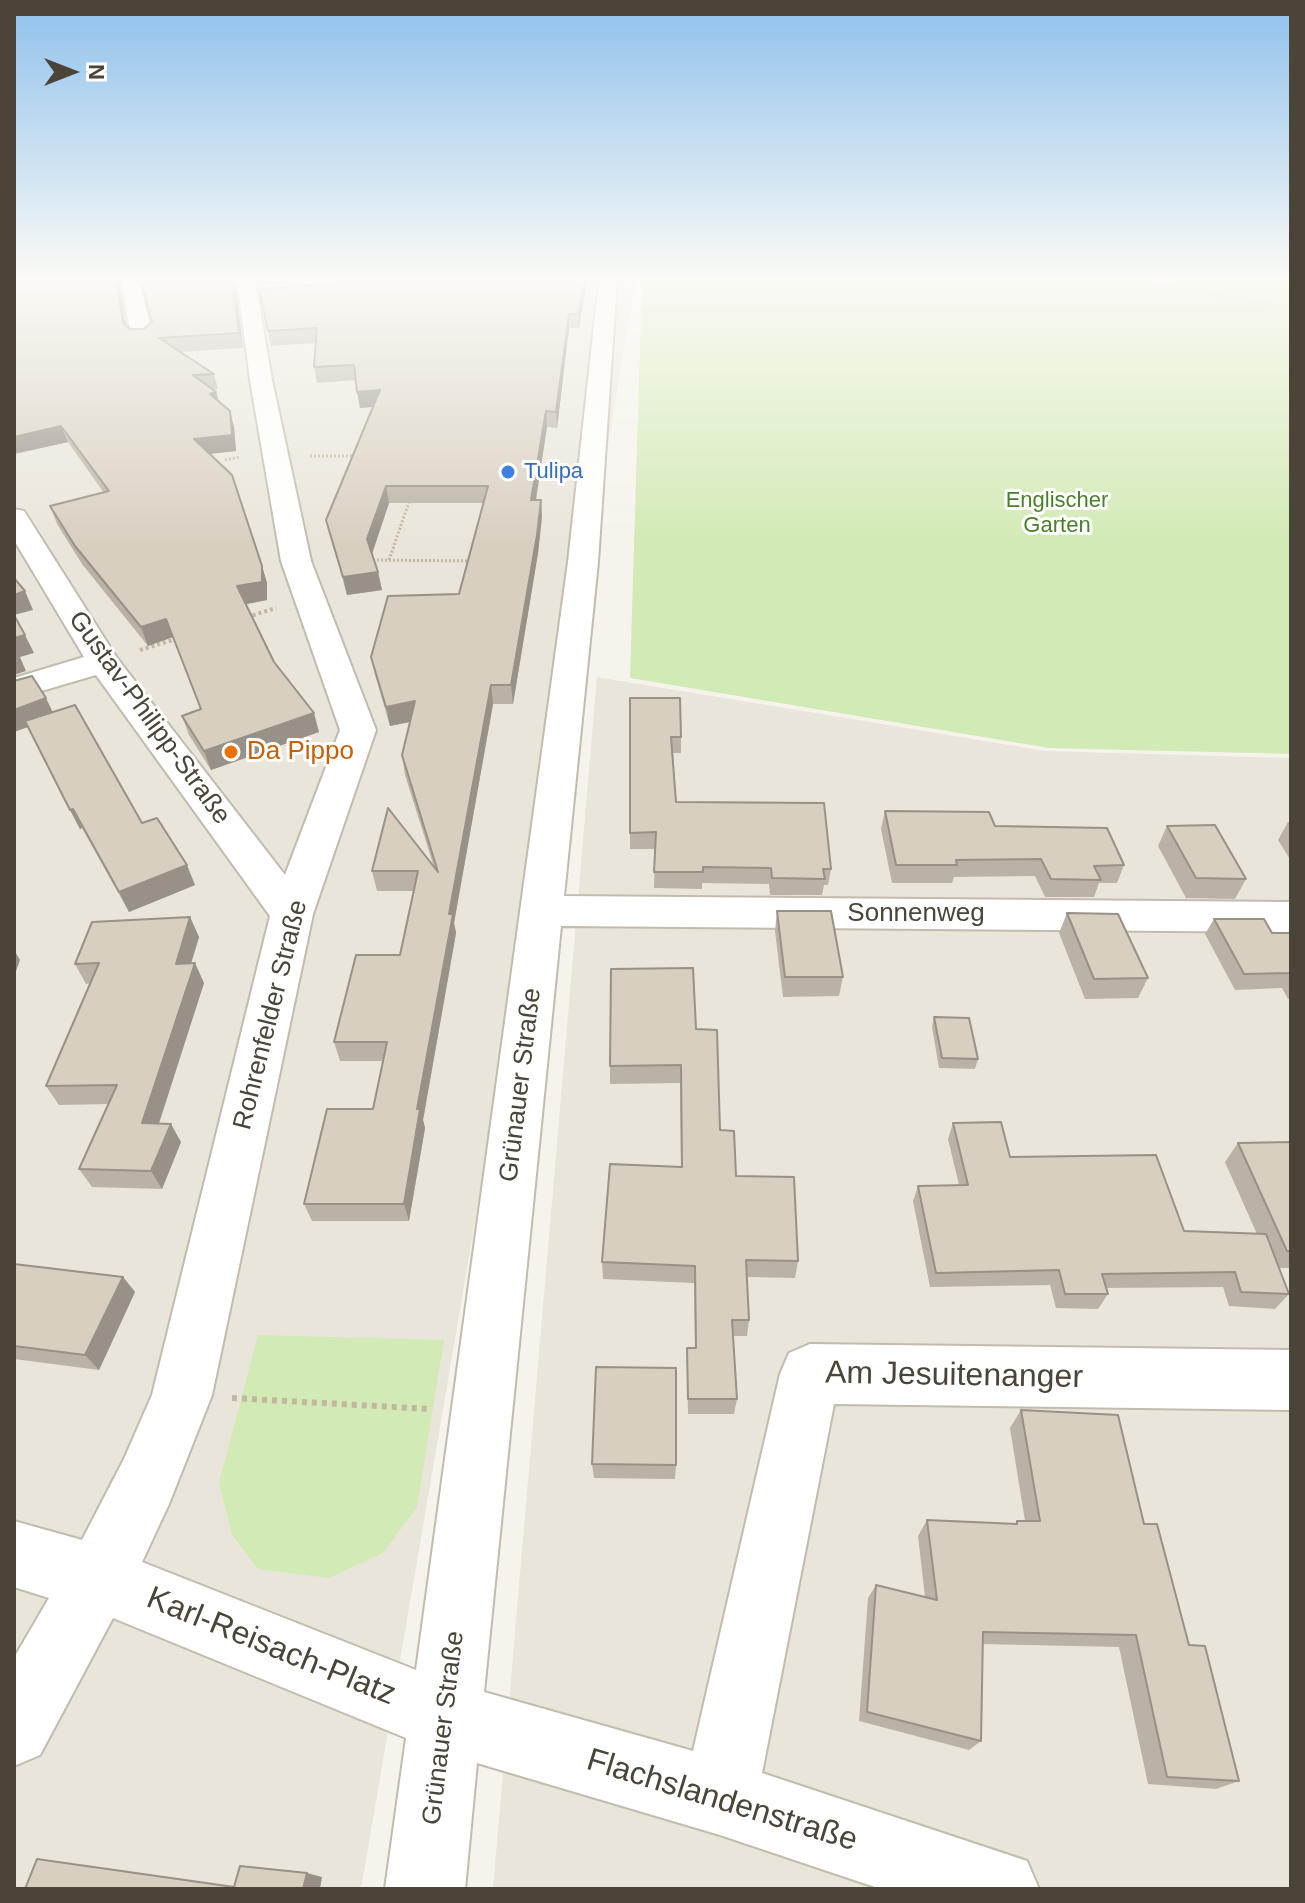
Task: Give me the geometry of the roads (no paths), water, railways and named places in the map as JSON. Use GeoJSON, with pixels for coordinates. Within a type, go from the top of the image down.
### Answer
{"type":"FeatureCollection","features":[{"type":"Feature","properties":{"kind":"street","name":"Rohrenfelder Straße"},"geometry":{"type":"LineString","coordinates":[[14,1729],[97,1578],[165,1440],[182,1395],[292,914],[358,730],[304,579],[276,455],[264,369]]}},
{"type":"Feature","properties":{"kind":"street","name":"Grünauer Straße"},"geometry":{"type":"LineString","coordinates":[[425,1889],[541,911],[591,477],[600,369]]}},
{"type":"Feature","properties":{"kind":"street","name":"Gustav-Philipp-Straße"},"geometry":{"type":"LineString","coordinates":[[14,517],[103,662],[292,914]]}},
{"type":"Feature","properties":{"kind":"street"},"geometry":{"type":"LineString","coordinates":[[14,689],[103,662]]}},
{"type":"Feature","properties":{"kind":"street","name":"Sonnenweg"},"geometry":{"type":"LineString","coordinates":[[541,911],[1291,917]]}},
{"type":"Feature","properties":{"kind":"street","name":"Am Jesuitenanger"},"geometry":{"type":"LineString","coordinates":[[720,1797],[810,1374],[1291,1380]]}},
{"type":"Feature","properties":{"kind":"street","name":"Karl-Reisach-Platz"},"geometry":{"type":"LineString","coordinates":[[14,1554],[97,1578],[444,1717]]}},
{"type":"Feature","properties":{"kind":"street","name":"Flachslandenstraße"},"geometry":{"type":"LineString","coordinates":[[444,1717],[720,1797],[999,1889]]}},
{"type":"Feature","properties":{"kind":"place","name":"Tulipa"},"geometry":{"type":"Point","coordinates":[508,472]}},
{"type":"Feature","properties":{"kind":"place","name":"Da Pippo"},"geometry":{"type":"Point","coordinates":[231,752]}},
{"type":"Feature","properties":{"kind":"park label","name":"Englischer Garten"},"geometry":{"type":"Point","coordinates":[1057,514]}}]}
